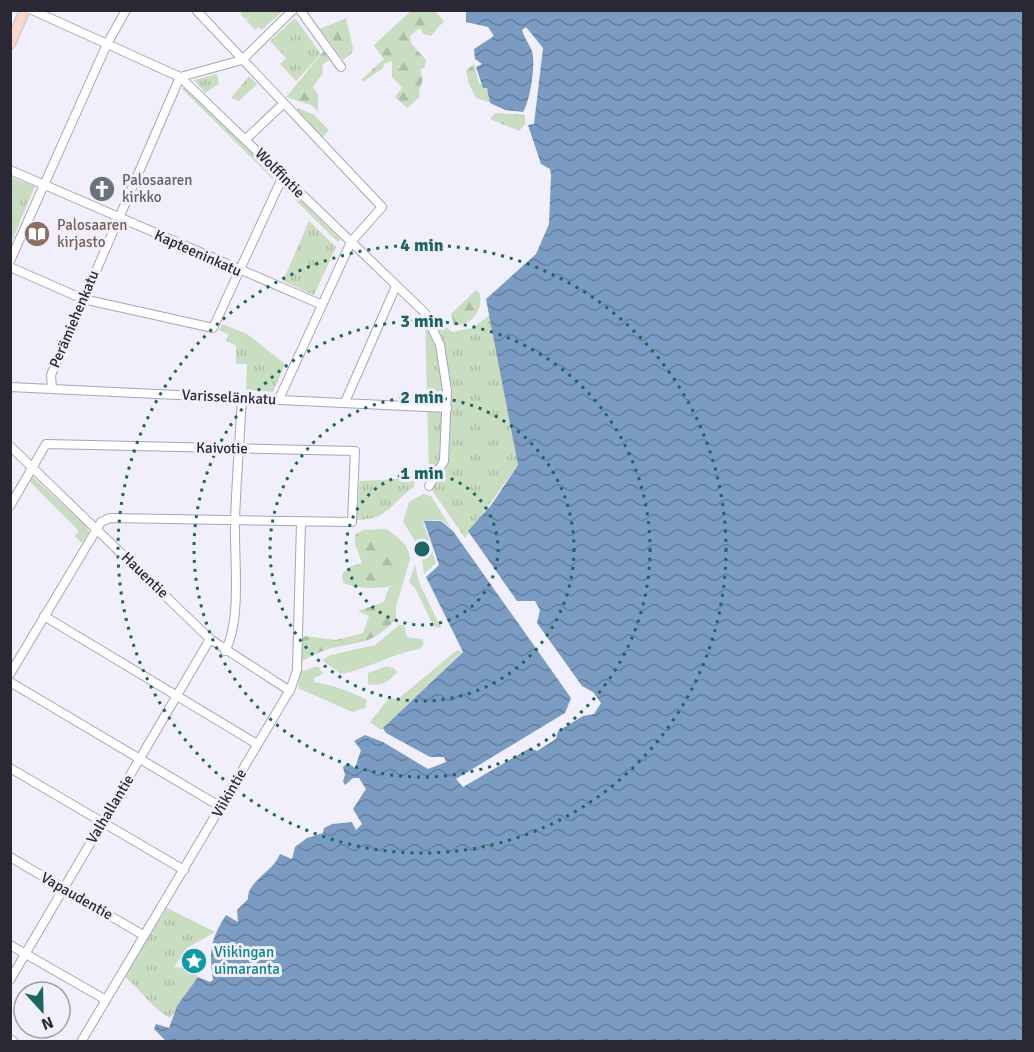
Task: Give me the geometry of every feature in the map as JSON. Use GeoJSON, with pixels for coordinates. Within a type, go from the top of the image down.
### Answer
{"type":"FeatureCollection","features":[{"type":"Feature","properties":{"kind":"main road"},"geometry":{"type":"LineString","coordinates":[[10,44],[25,10]]}},
{"type":"Feature","properties":{"kind":"street","name":"Wolffintie"},"geometry":{"type":"LineString","coordinates":[[32,10],[180,77],[425,313],[440,345],[447,408],[444,461],[429,486]]}},
{"type":"Feature","properties":{"kind":"street"},"geometry":{"type":"LineString","coordinates":[[10,261],[107,44],[126,10]]}},
{"type":"Feature","properties":{"kind":"street"},"geometry":{"type":"LineString","coordinates":[[196,10],[382,207],[351,242],[320,304],[279,399]]}},
{"type":"Feature","properties":{"kind":"street"},"geometry":{"type":"LineString","coordinates":[[180,77],[242,60],[293,10]]}},
{"type":"Feature","properties":{"kind":"street"},"geometry":{"type":"LineString","coordinates":[[300,10],[341,67]]}},
{"type":"Feature","properties":{"kind":"street","name":"Perämiehenkatu"},"geometry":{"type":"LineString","coordinates":[[52,389],[51,375],[82,299],[180,77]]}},
{"type":"Feature","properties":{"kind":"street"},"geometry":{"type":"LineString","coordinates":[[246,139],[284,103]]}},
{"type":"Feature","properties":{"kind":"street","name":"Kapteeninkatu"},"geometry":{"type":"LineString","coordinates":[[10,170],[239,271],[320,304]]}},
{"type":"Feature","properties":{"kind":"street"},"geometry":{"type":"LineString","coordinates":[[10,267],[82,299],[213,328],[283,176]]}},
{"type":"Feature","properties":{"kind":"street"},"geometry":{"type":"LineString","coordinates":[[345,402],[396,286]]}},
{"type":"Feature","properties":{"kind":"street","name":"Varisselänkatu"},"geometry":{"type":"LineString","coordinates":[[10,387],[447,408]]}},
{"type":"Feature","properties":{"kind":"street"},"geometry":{"type":"LineString","coordinates":[[225,651],[230,642],[234,605],[235,522],[242,397]]}},
{"type":"Feature","properties":{"kind":"street","name":"Kaivotie"},"geometry":{"type":"LineString","coordinates":[[32,467],[46,444],[355,451],[352,522],[300,523]]}},
{"type":"Feature","properties":{"kind":"street","name":"Hauentie"},"geometry":{"type":"LineString","coordinates":[[10,446],[210,639],[225,651],[290,691]]}},
{"type":"Feature","properties":{"kind":"street"},"geometry":{"type":"LineString","coordinates":[[10,506],[32,467]]}},
{"type":"Feature","properties":{"kind":"street"},"geometry":{"type":"LineString","coordinates":[[10,674],[101,522],[110,518],[300,523]]}},
{"type":"Feature","properties":{"kind":"street","name":"Viikintie"},"geometry":{"type":"LineString","coordinates":[[81,1041],[290,691],[297,670],[300,523]]}},
{"type":"Feature","properties":{"kind":"street"},"geometry":{"type":"LineString","coordinates":[[44,616],[257,744]]}},
{"type":"Feature","properties":{"kind":"street","name":"Valhallantie"},"geometry":{"type":"LineString","coordinates":[[10,980],[210,639]]}},
{"type":"Feature","properties":{"kind":"street"},"geometry":{"type":"LineString","coordinates":[[10,682],[221,807]]}},
{"type":"Feature","properties":{"kind":"street"},"geometry":{"type":"LineString","coordinates":[[10,768],[184,870]]}},
{"type":"Feature","properties":{"kind":"street","name":"Vapaudentie"},"geometry":{"type":"LineString","coordinates":[[10,856],[143,935]]}},
{"type":"Feature","properties":{"kind":"street"},"geometry":{"type":"LineString","coordinates":[[10,945],[106,1000]]}},
{"type":"Feature","properties":{"kind":"green space"},"geometry":{"type":"Polygon","coordinates":[[[243,11],[283,11],[262,30],[258,27],[255,30],[246,20],[250,17],[245,19],[240,14],[243,11]]]}},
{"type":"Feature","properties":{"kind":"green space"},"geometry":{"type":"Polygon","coordinates":[[[411,11],[435,11],[444,21],[431,36],[423,34],[420,28],[410,36],[411,43],[426,60],[425,67],[420,70],[423,79],[419,90],[420,97],[407,108],[395,97],[402,88],[392,77],[392,61],[385,63],[382,69],[364,81],[361,80],[384,59],[374,46],[376,43],[411,11]]]}},
{"type":"Feature","properties":{"kind":"green space"},"geometry":{"type":"Polygon","coordinates":[[[295,18],[321,54],[296,81],[280,64],[286,58],[270,41],[295,18]]]}},
{"type":"Feature","properties":{"kind":"green space"},"geometry":{"type":"Polygon","coordinates":[[[346,18],[353,48],[351,54],[343,60],[320,29],[346,18]]]}},
{"type":"Feature","properties":{"kind":"green space"},"geometry":{"type":"Polygon","coordinates":[[[324,51],[329,60],[322,65],[323,73],[313,87],[318,94],[318,112],[311,105],[286,97],[324,51]]]}},
{"type":"Feature","properties":{"kind":"green space"},"geometry":{"type":"Polygon","coordinates":[[[474,64],[479,83],[487,89],[489,102],[476,98],[469,84],[466,71],[474,64]]]}},
{"type":"Feature","properties":{"kind":"green space"},"geometry":{"type":"Polygon","coordinates":[[[217,74],[219,84],[205,93],[194,80],[217,74]]]}},
{"type":"Feature","properties":{"kind":"green space"},"geometry":{"type":"Polygon","coordinates":[[[249,76],[257,84],[239,101],[231,98],[249,76]]]}},
{"type":"Feature","properties":{"kind":"green space"},"geometry":{"type":"Polygon","coordinates":[[[181,88],[187,88],[273,173],[274,180],[181,88]]]}},
{"type":"Feature","properties":{"kind":"green space"},"geometry":{"type":"Polygon","coordinates":[[[298,108],[314,115],[329,130],[322,138],[296,111],[298,108]]]}},
{"type":"Feature","properties":{"kind":"green space"},"geometry":{"type":"Polygon","coordinates":[[[495,113],[525,115],[525,124],[519,131],[490,119],[495,113]]]}},
{"type":"Feature","properties":{"kind":"green space"},"geometry":{"type":"Polygon","coordinates":[[[11,177],[35,186],[11,243],[11,177]]]}},
{"type":"Feature","properties":{"kind":"green space"},"geometry":{"type":"Polygon","coordinates":[[[285,185],[340,239],[338,242],[282,187],[285,185]]]}},
{"type":"Feature","properties":{"kind":"green space"},"geometry":{"type":"Polygon","coordinates":[[[309,221],[336,247],[314,295],[283,281],[309,221]]]}},
{"type":"Feature","properties":{"kind":"green space"},"geometry":{"type":"Polygon","coordinates":[[[476,290],[480,294],[480,306],[475,316],[466,323],[454,325],[451,314],[476,290]]]}},
{"type":"Feature","properties":{"kind":"green space"},"geometry":{"type":"Polygon","coordinates":[[[490,315],[518,465],[465,538],[429,486],[432,482],[429,475],[425,317],[435,318],[452,332],[472,328],[490,315]]]}},
{"type":"Feature","properties":{"kind":"green space"},"geometry":{"type":"Polygon","coordinates":[[[222,324],[247,334],[285,364],[273,392],[246,390],[247,364],[236,364],[236,345],[226,341],[229,335],[219,330],[222,324]]]}},
{"type":"Feature","properties":{"kind":"green space"},"geometry":{"type":"Polygon","coordinates":[[[33,477],[87,527],[89,532],[82,543],[75,536],[79,531],[29,481],[33,477]]]}},
{"type":"Feature","properties":{"kind":"green space"},"geometry":{"type":"Polygon","coordinates":[[[415,478],[414,487],[383,514],[356,520],[360,481],[415,478]]]}},
{"type":"Feature","properties":{"kind":"green space"},"geometry":{"type":"Polygon","coordinates":[[[423,494],[431,496],[451,528],[442,520],[423,521],[436,563],[424,574],[421,550],[403,522],[409,502],[423,494]]]}},
{"type":"Feature","properties":{"kind":"green space"},"geometry":{"type":"Polygon","coordinates":[[[386,529],[405,545],[410,559],[396,607],[384,602],[389,587],[398,584],[372,536],[363,530],[386,529]]]}},
{"type":"Feature","properties":{"kind":"green space"},"geometry":{"type":"Polygon","coordinates":[[[363,530],[378,540],[396,558],[398,584],[370,588],[343,583],[342,574],[349,567],[362,563],[355,544],[355,535],[363,530]]]}},
{"type":"Feature","properties":{"kind":"green space"},"geometry":{"type":"Polygon","coordinates":[[[415,565],[419,582],[441,628],[434,627],[415,588],[409,582],[415,565]]]}},
{"type":"Feature","properties":{"kind":"green space"},"geometry":{"type":"Polygon","coordinates":[[[384,602],[396,607],[396,619],[378,635],[363,642],[325,650],[299,662],[301,639],[306,636],[336,640],[363,633],[369,616],[358,611],[384,602]]]}},
{"type":"Feature","properties":{"kind":"green space"},"geometry":{"type":"Polygon","coordinates":[[[399,625],[404,625],[407,637],[422,639],[424,643],[420,649],[341,674],[322,660],[331,655],[375,645],[399,625]]]}},
{"type":"Feature","properties":{"kind":"green space"},"geometry":{"type":"Polygon","coordinates":[[[457,650],[462,652],[381,730],[370,722],[389,698],[398,699],[457,650]]]}},
{"type":"Feature","properties":{"kind":"green space"},"geometry":{"type":"Polygon","coordinates":[[[318,666],[323,674],[314,678],[314,682],[341,689],[367,700],[365,708],[352,712],[298,688],[300,672],[318,666]]]}},
{"type":"Feature","properties":{"kind":"green space"},"geometry":{"type":"Polygon","coordinates":[[[387,666],[395,669],[397,673],[384,683],[368,684],[368,673],[387,666]]]}},
{"type":"Feature","properties":{"kind":"green space"},"geometry":{"type":"Polygon","coordinates":[[[167,908],[215,932],[187,948],[174,967],[191,968],[198,977],[170,1018],[157,1009],[124,976],[167,908]]]}},
{"type":"Feature","properties":{"kind":"water"},"geometry":{"type":"Polygon","coordinates":[[[466,11],[1023,11],[1023,1041],[167,1042],[154,1029],[156,1024],[169,1028],[177,1006],[198,977],[210,982],[213,980],[212,946],[221,924],[226,915],[238,922],[237,910],[248,899],[252,887],[280,854],[292,859],[295,847],[307,838],[323,833],[324,828],[332,824],[352,822],[356,830],[362,824],[353,809],[366,789],[359,778],[353,778],[345,785],[343,781],[345,775],[343,767],[348,763],[355,768],[361,750],[354,741],[365,735],[383,742],[428,769],[446,762],[444,757],[430,757],[386,733],[383,728],[463,652],[426,577],[439,565],[424,521],[441,521],[453,531],[571,698],[565,713],[456,779],[463,787],[530,748],[537,751],[556,739],[558,731],[583,716],[594,714],[601,703],[593,692],[582,686],[537,623],[540,610],[535,601],[517,601],[468,531],[492,504],[518,465],[486,299],[536,254],[549,224],[551,175],[550,169],[541,164],[528,125],[534,124],[543,48],[526,27],[522,30],[533,57],[530,91],[523,112],[505,110],[490,103],[487,88],[483,88],[476,67],[482,64],[475,59],[474,49],[494,36],[488,27],[466,22],[466,11]]]}},
{"type":"Feature","properties":{"kind":"place","name":"Palosaaren kirkko"},"geometry":{"type":"Point","coordinates":[102,189]}},
{"type":"Feature","properties":{"kind":"place","name":"Palosaaren kirjasto"},"geometry":{"type":"Point","coordinates":[37,234]}},
{"type":"Feature","properties":{"kind":"place","name":"Viikingan uimaranta"},"geometry":{"type":"Point","coordinates":[194,961]}}]}
